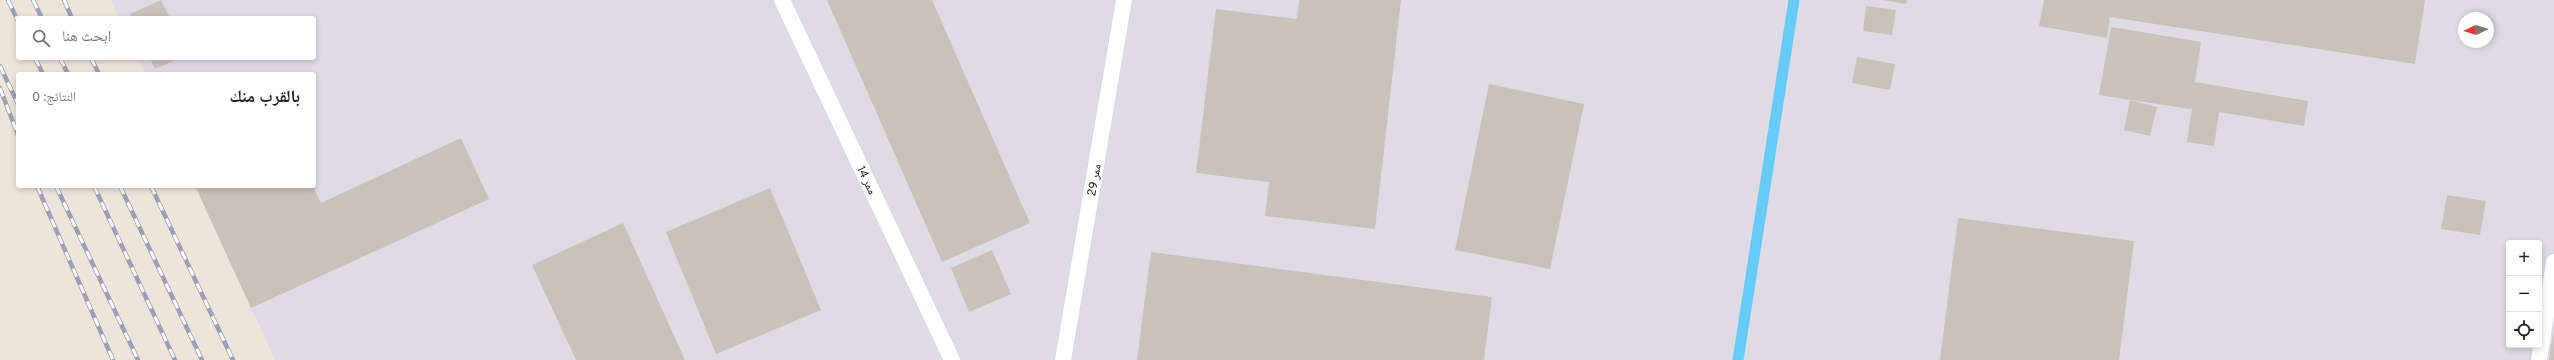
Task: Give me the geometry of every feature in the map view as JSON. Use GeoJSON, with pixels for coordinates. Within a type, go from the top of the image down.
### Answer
{"type":"FeatureCollection","features":[{"type":"Feature","properties":{"kind":"lane","name":"ممر 14"},"geometry":{"type":"LineString","coordinates":[[782,0],[952,360]]}},
{"type":"Feature","properties":{"kind":"lane","name":"ممر 29"},"geometry":{"type":"LineString","coordinates":[[1063,360],[1124,0]]}},
{"type":"Feature","properties":{"kind":"lane"},"geometry":{"type":"LineString","coordinates":[[2539,360],[2554,262]]}},
{"type":"Feature","properties":{"kind":"shaded area"},"geometry":{"type":"Polygon","coordinates":[[[111,0],[2554,0],[2554,360],[275,360],[197,188],[316,188],[316,72],[144,72],[138,60],[316,60],[316,16],[118,16],[111,0]]]}},
{"type":"Feature","properties":{"kind":"building"},"geometry":{"type":"Polygon","coordinates":[[[161,0],[169,16],[131,16],[130,14],[161,0]]]}},
{"type":"Feature","properties":{"kind":"building"},"geometry":{"type":"Polygon","coordinates":[[[827,0],[932,0],[1030,223],[942,262],[827,0]]]}},
{"type":"Feature","properties":{"kind":"building"},"geometry":{"type":"Polygon","coordinates":[[[1299,0],[1401,0],[1375,229],[1265,216],[1269,182],[1196,173],[1216,9],[1297,19],[1299,0]]]}},
{"type":"Feature","properties":{"kind":"building"},"geometry":{"type":"Polygon","coordinates":[[[1883,0],[1907,0],[1906,4],[1883,0]]]}},
{"type":"Feature","properties":{"kind":"building"},"geometry":{"type":"Polygon","coordinates":[[[2044,0],[2425,0],[2415,64],[2110,17],[2107,38],[2039,26],[2044,0]]]}},
{"type":"Feature","properties":{"kind":"building"},"geometry":{"type":"Polygon","coordinates":[[[1866,6],[1896,10],[1892,35],[1863,31],[1866,6]]]}},
{"type":"Feature","properties":{"kind":"building"},"geometry":{"type":"Polygon","coordinates":[[[2111,27],[2201,42],[2195,82],[2308,101],[2304,126],[2219,112],[2214,146],[2187,142],[2192,108],[2190,109],[2099,95],[2111,27]]]}},
{"type":"Feature","properties":{"kind":"building"},"geometry":{"type":"Polygon","coordinates":[[[1857,57],[1895,64],[1890,90],[1852,83],[1857,57]]]}},
{"type":"Feature","properties":{"kind":"building"},"geometry":{"type":"Polygon","coordinates":[[[151,60],[175,60],[155,69],[151,60]]]}},
{"type":"Feature","properties":{"kind":"building"},"geometry":{"type":"Polygon","coordinates":[[[1489,84],[1584,104],[1550,269],[1455,250],[1489,84]]]}},
{"type":"Feature","properties":{"kind":"building"},"geometry":{"type":"Polygon","coordinates":[[[2130,100],[2157,107],[2150,136],[2124,130],[2130,100]]]}},
{"type":"Feature","properties":{"kind":"building"},"geometry":{"type":"Polygon","coordinates":[[[461,138],[489,199],[251,308],[196,188],[314,188],[321,203],[461,138]]]}},
{"type":"Feature","properties":{"kind":"building"},"geometry":{"type":"Polygon","coordinates":[[[770,188],[821,310],[716,354],[666,232],[770,188]]]}},
{"type":"Feature","properties":{"kind":"building"},"geometry":{"type":"Polygon","coordinates":[[[2447,195],[2486,201],[2480,235],[2441,229],[2447,195]]]}},
{"type":"Feature","properties":{"kind":"building"},"geometry":{"type":"Polygon","coordinates":[[[1958,218],[2134,241],[2119,360],[1940,360],[1958,218]]]}},
{"type":"Feature","properties":{"kind":"building"},"geometry":{"type":"Polygon","coordinates":[[[623,223],[685,360],[576,360],[532,265],[623,223]]]}},
{"type":"Feature","properties":{"kind":"building"},"geometry":{"type":"Polygon","coordinates":[[[992,250],[1011,294],[969,312],[951,268],[992,250]]]}},
{"type":"Feature","properties":{"kind":"building"},"geometry":{"type":"Polygon","coordinates":[[[1151,252],[1492,297],[1484,360],[1137,360],[1151,252]]]}},
{"type":"Feature","properties":{"kind":"building"},"geometry":{"type":"Polygon","coordinates":[[[2553,332],[2554,360],[2549,360],[2553,332]]]}},
{"type":"Feature","properties":{"kind":"waterway"},"geometry":{"type":"LineString","coordinates":[[1738,360],[1794,0]]}},
{"type":"Feature","properties":{"kind":"railway"},"geometry":{"type":"LineString","coordinates":[[8,0],[16,17]]}},
{"type":"Feature","properties":{"kind":"railway"},"geometry":{"type":"LineString","coordinates":[[33,0],[41,16]]}},
{"type":"Feature","properties":{"kind":"railway"},"geometry":{"type":"LineString","coordinates":[[64,0],[71,16]]}},
{"type":"Feature","properties":{"kind":"railway"},"geometry":{"type":"LineString","coordinates":[[36,60],[42,72]]}},
{"type":"Feature","properties":{"kind":"railway"},"geometry":{"type":"LineString","coordinates":[[61,60],[67,72]]}},
{"type":"Feature","properties":{"kind":"railway"},"geometry":{"type":"LineString","coordinates":[[92,60],[98,72]]}},
{"type":"Feature","properties":{"kind":"railway"},"geometry":{"type":"LineString","coordinates":[[0,66],[16,100]]}},
{"type":"Feature","properties":{"kind":"railway"},"geometry":{"type":"LineString","coordinates":[[0,88],[16,130]]}},
{"type":"Feature","properties":{"kind":"railway"},"geometry":{"type":"LineString","coordinates":[[38,188],[113,360]]}},
{"type":"Feature","properties":{"kind":"railway"},"geometry":{"type":"LineString","coordinates":[[57,188],[138,360]]}},
{"type":"Feature","properties":{"kind":"railway"},"geometry":{"type":"LineString","coordinates":[[95,188],[175,360]]}},
{"type":"Feature","properties":{"kind":"railway"},"geometry":{"type":"LineString","coordinates":[[121,188],[202,360]]}},
{"type":"Feature","properties":{"kind":"railway"},"geometry":{"type":"LineString","coordinates":[[152,188],[233,360]]}}]}
